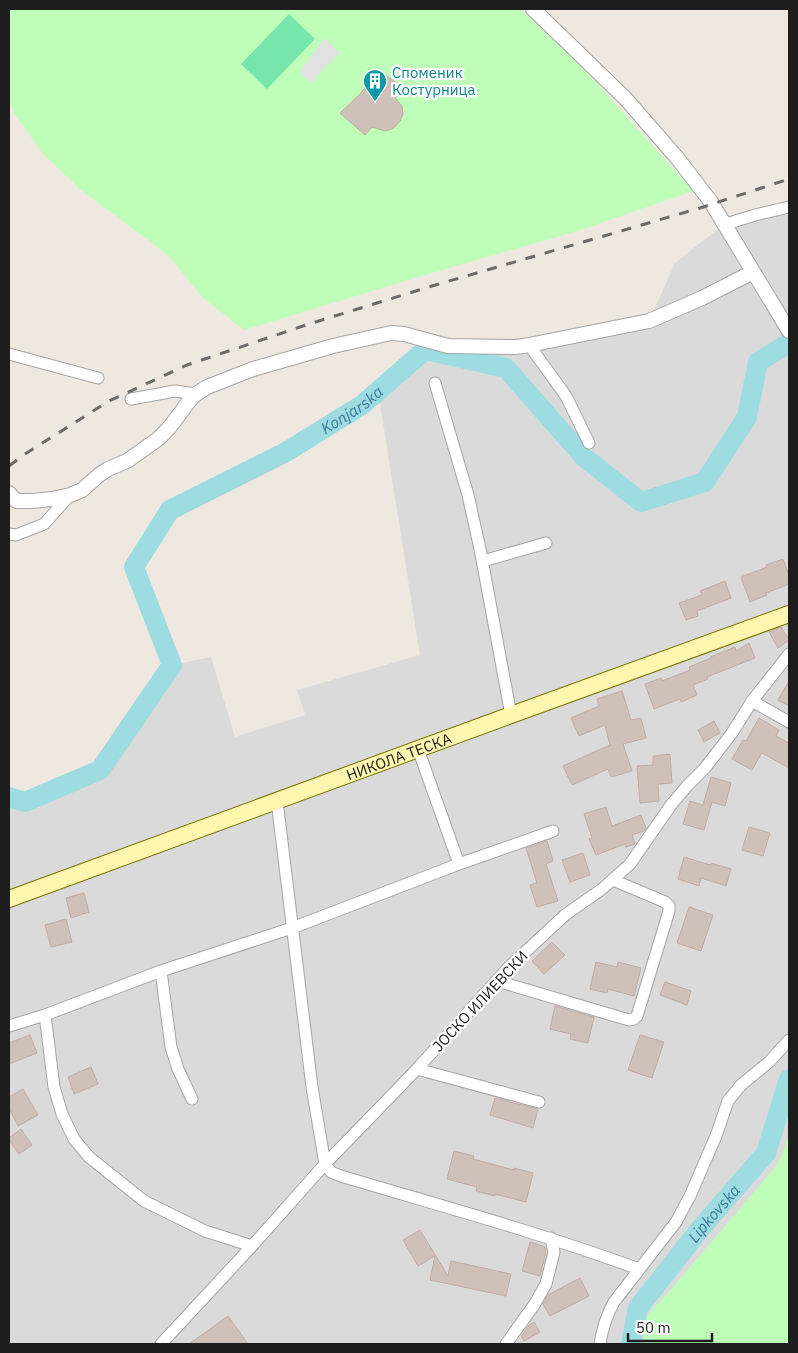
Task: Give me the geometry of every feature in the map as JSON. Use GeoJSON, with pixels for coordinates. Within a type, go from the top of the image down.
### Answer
{"type":"FeatureCollection","features":[{"type":"Feature","properties":{"kind":"main road","name":"НИКОЛА ТЕСКА"},"geometry":{"type":"LineString","coordinates":[[9,899],[789,614]]}},
{"type":"Feature","properties":{"kind":"street"},"geometry":{"type":"LineString","coordinates":[[533,9],[626,99],[678,159],[711,202],[723,225],[789,331]]}},
{"type":"Feature","properties":{"kind":"street"},"geometry":{"type":"LineString","coordinates":[[723,225],[789,207]]}},
{"type":"Feature","properties":{"kind":"street"},"geometry":{"type":"LineString","coordinates":[[9,494],[16,501],[39,501],[70,495],[82,490],[108,469],[127,461],[149,447],[169,428],[184,406],[196,394],[207,387],[253,369],[333,346],[391,333],[404,334],[448,346],[516,347],[529,345],[649,321],[702,298],[753,272]]}},
{"type":"Feature","properties":{"kind":"street"},"geometry":{"type":"LineString","coordinates":[[529,345],[566,396],[589,443]]}},
{"type":"Feature","properties":{"kind":"street"},"geometry":{"type":"LineString","coordinates":[[9,354],[98,378]]}},
{"type":"Feature","properties":{"kind":"street"},"geometry":{"type":"LineString","coordinates":[[436,383],[468,495],[483,561],[511,715]]}},
{"type":"Feature","properties":{"kind":"street"},"geometry":{"type":"LineString","coordinates":[[131,400],[175,391],[196,394]]}},
{"type":"Feature","properties":{"kind":"street"},"geometry":{"type":"LineString","coordinates":[[9,534],[16,535],[44,524],[70,495]]}},
{"type":"Feature","properties":{"kind":"street"},"geometry":{"type":"LineString","coordinates":[[483,561],[546,543]]}},
{"type":"Feature","properties":{"kind":"street","name":"ЈОСКО ИЛИЕВСКИ"},"geometry":{"type":"LineString","coordinates":[[161,1344],[325,1164],[417,1070],[508,968],[560,919],[613,880],[630,864],[671,805],[705,768],[732,733],[752,701],[789,654]]}},
{"type":"Feature","properties":{"kind":"street"},"geometry":{"type":"LineString","coordinates":[[752,701],[789,722]]}},
{"type":"Feature","properties":{"kind":"street"},"geometry":{"type":"LineString","coordinates":[[418,749],[459,864]]}},
{"type":"Feature","properties":{"kind":"street"},"geometry":{"type":"LineString","coordinates":[[277,801],[316,1115],[325,1164],[331,1172],[551,1238],[639,1269]]}},
{"type":"Feature","properties":{"kind":"street"},"geometry":{"type":"LineString","coordinates":[[9,1026],[45,1015],[161,971],[292,928],[459,864],[553,831]]}},
{"type":"Feature","properties":{"kind":"street"},"geometry":{"type":"LineString","coordinates":[[497,981],[629,1020],[634,1019],[637,1016],[669,906],[665,902],[613,880]]}},
{"type":"Feature","properties":{"kind":"street"},"geometry":{"type":"LineString","coordinates":[[161,971],[171,1047],[178,1069],[192,1099]]}},
{"type":"Feature","properties":{"kind":"street"},"geometry":{"type":"LineString","coordinates":[[45,1015],[54,1087],[62,1114],[74,1139],[89,1156],[144,1201],[204,1231],[252,1246]]}},
{"type":"Feature","properties":{"kind":"street"},"geometry":{"type":"LineString","coordinates":[[600,1344],[602,1332],[614,1302],[676,1222],[690,1196],[716,1136],[728,1102],[742,1085],[769,1062],[789,1040]]}},
{"type":"Feature","properties":{"kind":"street"},"geometry":{"type":"LineString","coordinates":[[417,1070],[539,1102]]}},
{"type":"Feature","properties":{"kind":"street"},"geometry":{"type":"LineString","coordinates":[[506,1344],[534,1305],[546,1284],[554,1252],[551,1238]]}},
{"type":"Feature","properties":{"kind":"shaded area"},"geometry":{"type":"Polygon","coordinates":[[[325,38],[339,53],[310,83],[300,71],[325,38]]]}},
{"type":"Feature","properties":{"kind":"shaded area"},"geometry":{"type":"Polygon","coordinates":[[[789,207],[789,1344],[9,1344],[9,797],[25,802],[100,770],[172,665],[211,657],[235,737],[305,715],[297,690],[420,655],[378,391],[425,350],[424,341],[516,347],[649,321],[675,263],[723,225],[789,207]]]}},
{"type":"Feature","properties":{"kind":"green space"},"geometry":{"type":"Polygon","coordinates":[[[9,9],[520,9],[584,69],[693,191],[578,231],[244,330],[202,297],[169,256],[82,191],[43,154],[14,113],[9,99],[9,9]]]}},
{"type":"Feature","properties":{"kind":"green space"},"geometry":{"type":"Polygon","coordinates":[[[289,14],[315,39],[267,89],[241,64],[289,14]]]}},
{"type":"Feature","properties":{"kind":"green space"},"geometry":{"type":"Polygon","coordinates":[[[789,1137],[789,1344],[644,1344],[644,1319],[778,1164],[789,1137]]]}},
{"type":"Feature","properties":{"kind":"building","name":"Споменик Костурница"},"geometry":{"type":"Polygon","coordinates":[[[378,70],[403,87],[395,98],[402,106],[403,114],[395,127],[385,131],[372,127],[365,135],[340,113],[360,94],[378,70]]]}},
{"type":"Feature","properties":{"kind":"building"},"geometry":{"type":"Polygon","coordinates":[[[783,559],[789,575],[789,584],[750,602],[741,577],[783,559]]]}},
{"type":"Feature","properties":{"kind":"building"},"geometry":{"type":"Polygon","coordinates":[[[725,581],[731,598],[697,611],[698,616],[686,620],[679,603],[702,595],[700,591],[725,581]]]}},
{"type":"Feature","properties":{"kind":"building"},"geometry":{"type":"Polygon","coordinates":[[[781,627],[789,640],[778,648],[769,632],[781,627]]]}},
{"type":"Feature","properties":{"kind":"building"},"geometry":{"type":"Polygon","coordinates":[[[749,643],[755,658],[707,677],[708,679],[693,685],[697,695],[681,702],[680,699],[654,709],[645,684],[661,678],[662,681],[690,670],[689,667],[710,657],[735,647],[736,651],[749,643]]]}},
{"type":"Feature","properties":{"kind":"building"},"geometry":{"type":"Polygon","coordinates":[[[789,681],[789,706],[778,700],[789,681]]]}},
{"type":"Feature","properties":{"kind":"building"},"geometry":{"type":"Polygon","coordinates":[[[622,691],[631,720],[641,718],[646,738],[623,744],[632,771],[611,777],[608,769],[572,785],[563,766],[610,745],[605,725],[579,736],[571,718],[599,706],[597,699],[622,691]]]}},
{"type":"Feature","properties":{"kind":"building"},"geometry":{"type":"Polygon","coordinates":[[[759,718],[779,730],[776,736],[789,743],[789,768],[762,753],[752,770],[732,759],[743,740],[746,741],[759,718]]]}},
{"type":"Feature","properties":{"kind":"building"},"geometry":{"type":"Polygon","coordinates":[[[714,721],[720,733],[704,742],[698,730],[714,721]]]}},
{"type":"Feature","properties":{"kind":"building"},"geometry":{"type":"Polygon","coordinates":[[[670,754],[672,783],[658,784],[659,801],[640,803],[637,766],[653,765],[653,756],[670,754]]]}},
{"type":"Feature","properties":{"kind":"building"},"geometry":{"type":"Polygon","coordinates":[[[711,777],[731,783],[725,806],[712,802],[704,830],[683,824],[690,801],[703,805],[711,777]]]}},
{"type":"Feature","properties":{"kind":"building"},"geometry":{"type":"Polygon","coordinates":[[[606,807],[612,826],[641,815],[646,828],[644,831],[632,835],[635,844],[626,847],[625,844],[596,855],[589,839],[592,838],[584,814],[606,807]]]}},
{"type":"Feature","properties":{"kind":"building"},"geometry":{"type":"Polygon","coordinates":[[[749,827],[770,833],[763,856],[742,850],[749,827]]]}},
{"type":"Feature","properties":{"kind":"building"},"geometry":{"type":"Polygon","coordinates":[[[547,841],[553,861],[546,864],[558,901],[537,907],[530,885],[537,883],[526,848],[547,841]]]}},
{"type":"Feature","properties":{"kind":"building"},"geometry":{"type":"Polygon","coordinates":[[[583,853],[590,875],[570,882],[562,860],[583,853]]]}},
{"type":"Feature","properties":{"kind":"building"},"geometry":{"type":"Polygon","coordinates":[[[684,857],[731,869],[726,886],[701,878],[699,886],[678,879],[684,857]]]}},
{"type":"Feature","properties":{"kind":"building"},"geometry":{"type":"Polygon","coordinates":[[[84,893],[89,912],[71,918],[66,898],[84,893]]]}},
{"type":"Feature","properties":{"kind":"building"},"geometry":{"type":"Polygon","coordinates":[[[689,907],[713,915],[701,951],[677,943],[689,907]]]}},
{"type":"Feature","properties":{"kind":"building"},"geometry":{"type":"Polygon","coordinates":[[[66,919],[72,942],[51,947],[45,925],[66,919]]]}},
{"type":"Feature","properties":{"kind":"building"},"geometry":{"type":"Polygon","coordinates":[[[552,942],[565,955],[544,974],[532,961],[552,942]]]}},
{"type":"Feature","properties":{"kind":"building"},"geometry":{"type":"Polygon","coordinates":[[[596,962],[617,967],[618,962],[641,968],[634,996],[608,989],[607,993],[590,989],[596,962]]]}},
{"type":"Feature","properties":{"kind":"building"},"geometry":{"type":"Polygon","coordinates":[[[665,982],[691,991],[687,1005],[660,995],[665,982]]]}},
{"type":"Feature","properties":{"kind":"building"},"geometry":{"type":"Polygon","coordinates":[[[555,1006],[594,1017],[588,1043],[570,1039],[571,1034],[550,1029],[555,1006]]]}},
{"type":"Feature","properties":{"kind":"building"},"geometry":{"type":"Polygon","coordinates":[[[30,1035],[37,1053],[9,1064],[9,1043],[30,1035]]]}},
{"type":"Feature","properties":{"kind":"building"},"geometry":{"type":"Polygon","coordinates":[[[640,1035],[664,1042],[652,1078],[628,1070],[640,1035]]]}},
{"type":"Feature","properties":{"kind":"building"},"geometry":{"type":"Polygon","coordinates":[[[91,1067],[98,1084],[74,1094],[68,1077],[91,1067]]]}},
{"type":"Feature","properties":{"kind":"building"},"geometry":{"type":"Polygon","coordinates":[[[23,1089],[38,1115],[18,1126],[9,1108],[9,1097],[23,1089]]]}},
{"type":"Feature","properties":{"kind":"building"},"geometry":{"type":"Polygon","coordinates":[[[495,1098],[538,1109],[533,1128],[490,1115],[495,1098]]]}},
{"type":"Feature","properties":{"kind":"building"},"geometry":{"type":"Polygon","coordinates":[[[21,1129],[32,1145],[19,1154],[9,1138],[21,1129]]]}},
{"type":"Feature","properties":{"kind":"building"},"geometry":{"type":"Polygon","coordinates":[[[454,1151],[474,1156],[473,1159],[533,1173],[526,1202],[476,1191],[477,1187],[447,1179],[454,1151]]]}},
{"type":"Feature","properties":{"kind":"building"},"geometry":{"type":"Polygon","coordinates":[[[420,1230],[448,1276],[451,1261],[511,1274],[506,1296],[430,1280],[435,1256],[418,1266],[403,1240],[420,1230]]]}},
{"type":"Feature","properties":{"kind":"building"},"geometry":{"type":"Polygon","coordinates":[[[530,1242],[545,1247],[546,1252],[540,1276],[522,1271],[530,1242]]]}},
{"type":"Feature","properties":{"kind":"building"},"geometry":{"type":"Polygon","coordinates":[[[580,1278],[589,1296],[550,1316],[543,1304],[548,1295],[580,1278]]]}},
{"type":"Feature","properties":{"kind":"building"},"geometry":{"type":"Polygon","coordinates":[[[228,1316],[248,1344],[189,1344],[228,1316]]]}},
{"type":"Feature","properties":{"kind":"building"},"geometry":{"type":"Polygon","coordinates":[[[534,1322],[540,1332],[524,1341],[521,1336],[529,1325],[534,1322]]]}},
{"type":"Feature","properties":{"kind":"waterway","name":"Konjarska"},"geometry":{"type":"LineString","coordinates":[[9,797],[25,802],[100,770],[172,665],[134,567],[170,510],[286,452],[362,405],[425,350],[506,368],[584,457],[641,502],[705,482],[747,417],[758,362],[789,343]]}},
{"type":"Feature","properties":{"kind":"waterway","name":"Lipkovska"},"geometry":{"type":"LineString","coordinates":[[631,1344],[638,1308],[700,1229],[766,1153],[789,1079]]}},
{"type":"Feature","properties":{"kind":"railway"},"geometry":{"type":"LineString","coordinates":[[9,466],[109,401],[187,365],[309,324],[700,208],[789,179]]}},
{"type":"Feature","properties":{"kind":"place","name":"Споменик Костурница"},"geometry":{"type":"Point","coordinates":[375,102]}}]}
